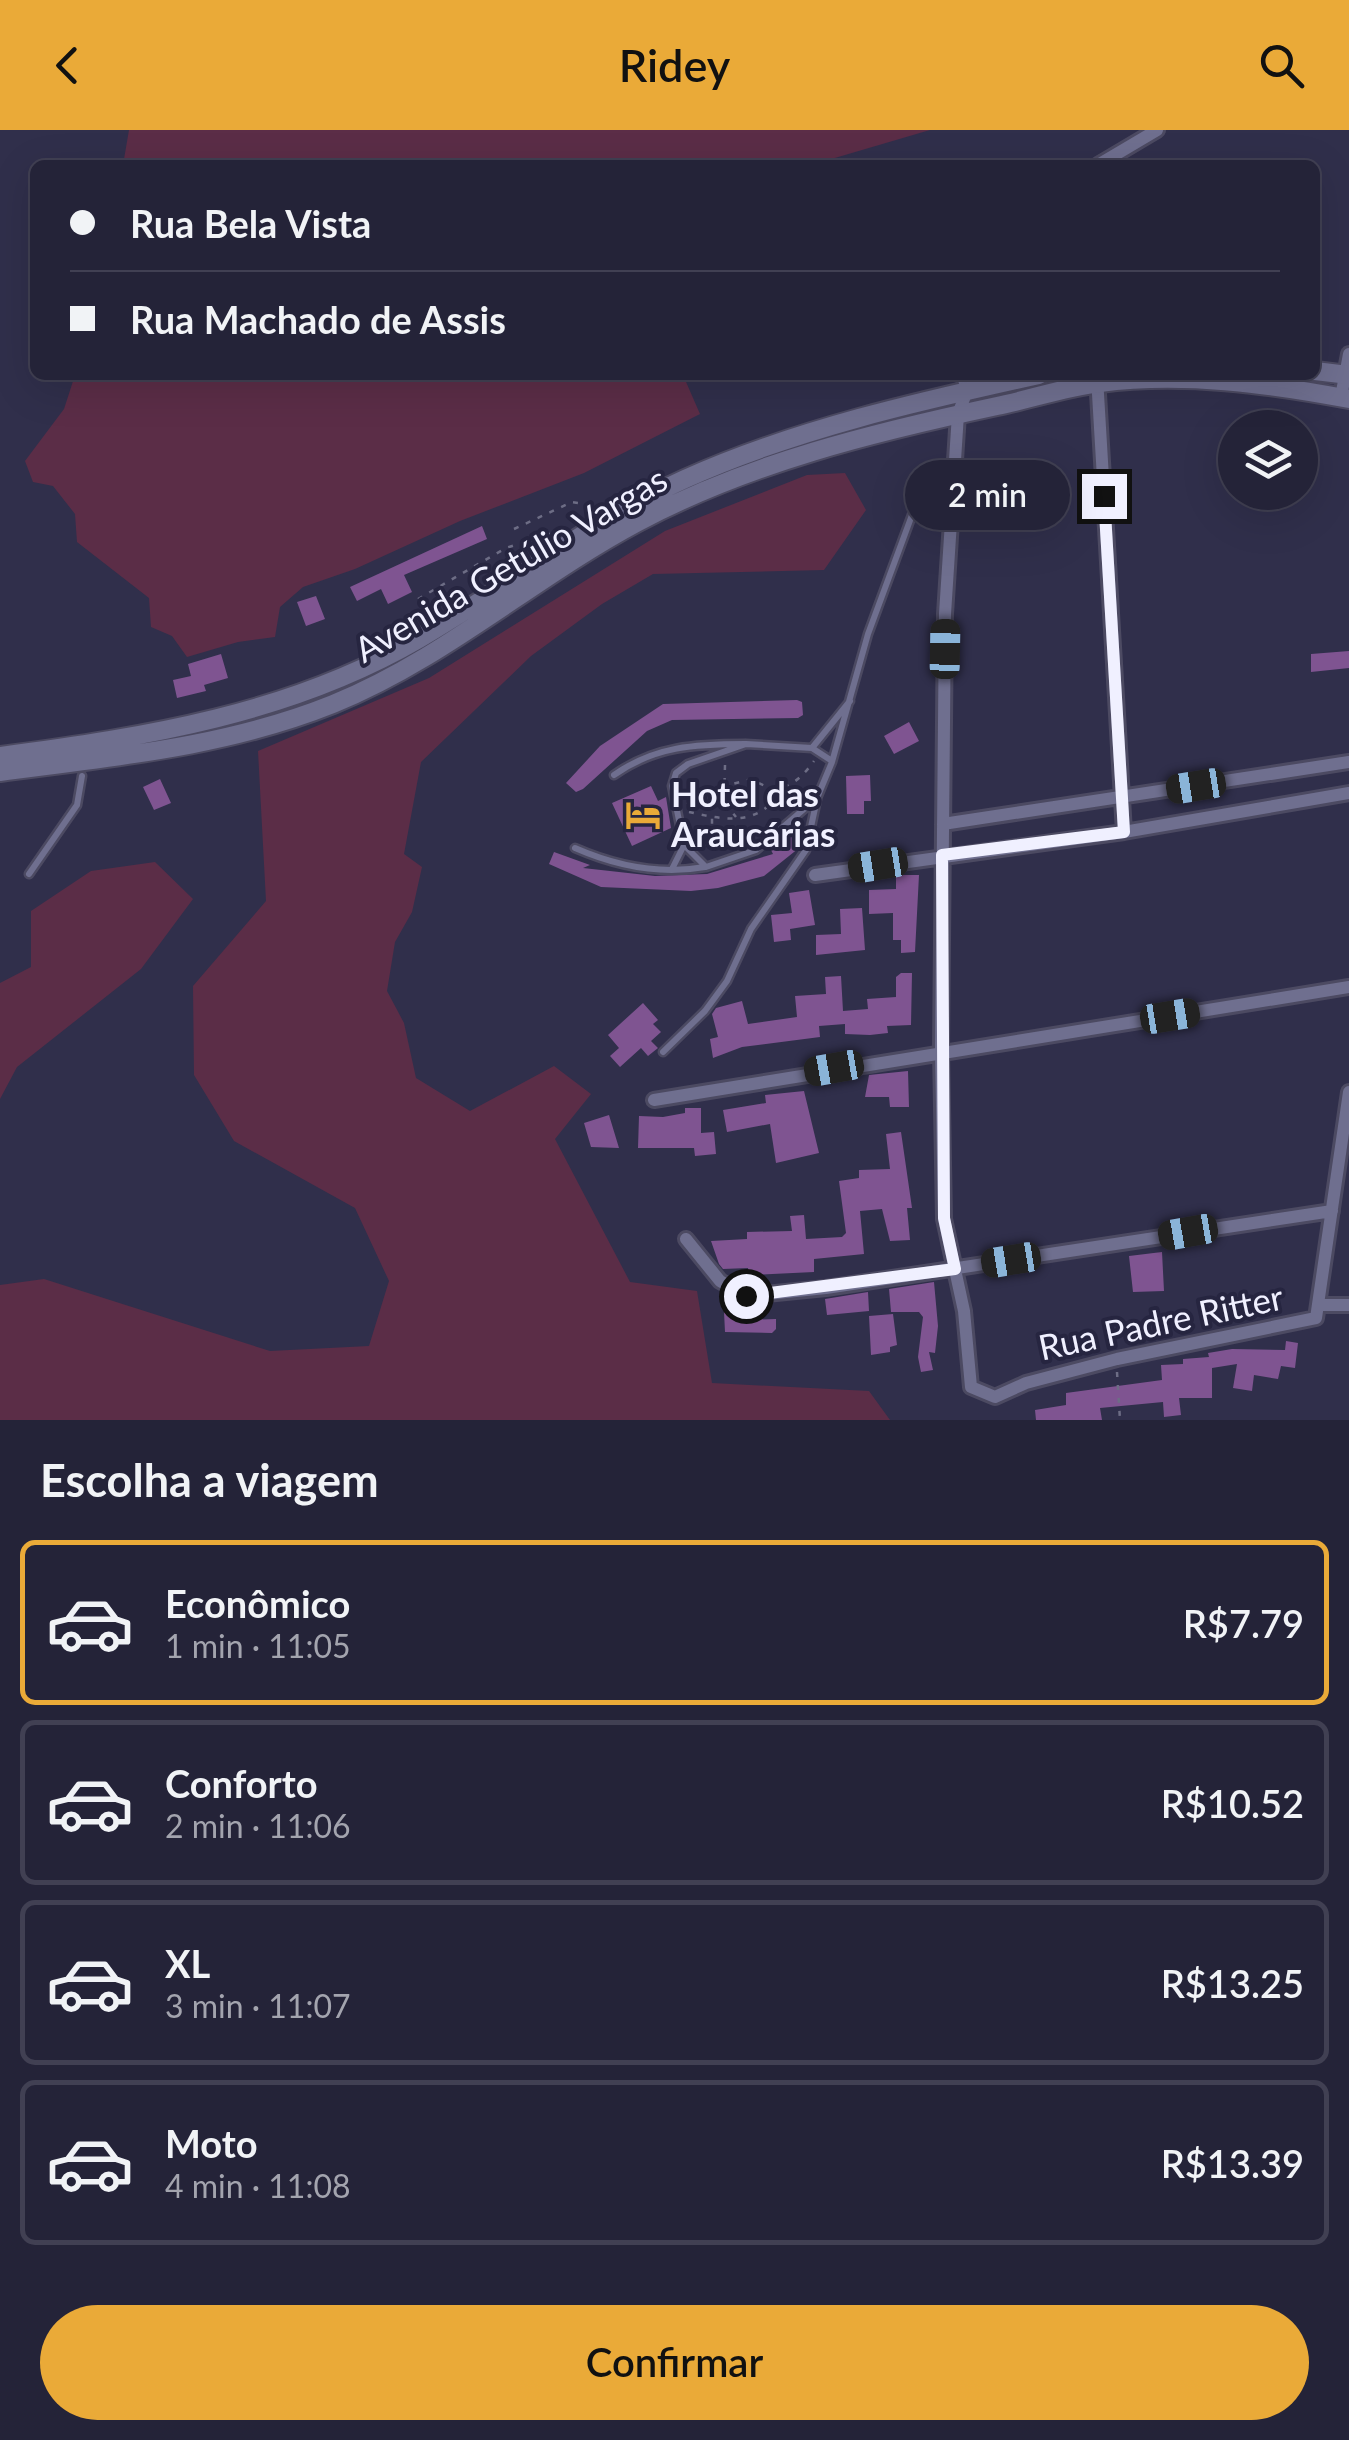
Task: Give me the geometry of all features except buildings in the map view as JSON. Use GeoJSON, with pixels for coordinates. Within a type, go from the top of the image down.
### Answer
{"type":"FeatureCollection","features":[{"type":"Feature","properties":{"kind":"main road"},"geometry":{"type":"LineString","coordinates":[[1320,371],[1347,375]]}},
{"type":"Feature","properties":{"kind":"main road","name":"Avenida Getúlio Vargas"},"geometry":{"type":"LineString","coordinates":[[0,756],[182,728],[250,712],[330,684],[417,640],[622,510],[686,479],[782,442],[965,383],[993,380]]}},
{"type":"Feature","properties":{"kind":"main road","name":"Avenida Getúlio Vargas"},"geometry":{"type":"LineString","coordinates":[[0,772],[81,769],[254,732],[334,704],[416,666],[576,560],[685,499],[836,445],[1093,380]]}},
{"type":"Feature","properties":{"kind":"main road","name":"Avenida Getúlio Vargas"},"geometry":{"type":"LineString","coordinates":[[1212,380],[1345,398]]}},
{"type":"Feature","properties":{"kind":"street"},"geometry":{"type":"LineString","coordinates":[[1106,160],[1157,130]]}},
{"type":"Feature","properties":{"kind":"street"},"geometry":{"type":"LineString","coordinates":[[1345,398],[1349,354]]}},
{"type":"Feature","properties":{"kind":"street"},"geometry":{"type":"LineString","coordinates":[[1097,380],[1124,832]]}},
{"type":"Feature","properties":{"kind":"street"},"geometry":{"type":"LineString","coordinates":[[955,1269],[944,1218],[942,855],[945,614],[958,472],[958,414],[965,383]]}},
{"type":"Feature","properties":{"kind":"street"},"geometry":{"type":"LineString","coordinates":[[943,824],[1349,762]]}},
{"type":"Feature","properties":{"kind":"street"},"geometry":{"type":"LineString","coordinates":[[815,875],[1124,832],[1349,793]]}},
{"type":"Feature","properties":{"kind":"street"},"geometry":{"type":"LineString","coordinates":[[654,1100],[1349,986]]}},
{"type":"Feature","properties":{"kind":"street"},"geometry":{"type":"LineString","coordinates":[[1320,1305],[1332,1211],[1346,1147],[1349,1092]]}},
{"type":"Feature","properties":{"kind":"street"},"geometry":{"type":"LineString","coordinates":[[686,1239],[720,1281],[746,1296],[955,1269],[1332,1211]]}},
{"type":"Feature","properties":{"kind":"street","name":"Rua Padre Ritter"},"geometry":{"type":"LineString","coordinates":[[955,1269],[964,1311],[966,1372],[971,1388],[995,1397],[1026,1383],[1116,1359],[1298,1325],[1316,1318],[1320,1305],[1349,1305]]}},
{"type":"Feature","properties":{"kind":"lane"},"geometry":{"type":"LineString","coordinates":[[664,1052],[705,1010],[727,980],[751,929],[806,850],[817,798],[832,762],[868,634],[912,515],[958,472]]}},
{"type":"Feature","properties":{"kind":"lane"},"geometry":{"type":"LineString","coordinates":[[812,748],[850,701]]}},
{"type":"Feature","properties":{"kind":"lane"},"geometry":{"type":"LineString","coordinates":[[614,775],[659,751],[692,744],[812,748],[832,762]]}},
{"type":"Feature","properties":{"kind":"lane"},"geometry":{"type":"LineString","coordinates":[[706,866],[684,845],[672,786],[676,773],[688,764],[727,754],[746,744]]}},
{"type":"Feature","properties":{"kind":"lane"},"geometry":{"type":"LineString","coordinates":[[29,874],[77,805],[81,769]]}},
{"type":"Feature","properties":{"kind":"lane"},"geometry":{"type":"LineString","coordinates":[[575,848],[628,867],[672,870],[706,866],[756,850],[817,798]]}},
{"type":"Feature","properties":{"kind":"lane"},"geometry":{"type":"LineString","coordinates":[[672,870],[684,845]]}},
{"type":"Feature","properties":{"kind":"path"},"geometry":{"type":"LineString","coordinates":[[514,529],[572,502],[622,510]]}},
{"type":"Feature","properties":{"kind":"path"},"geometry":{"type":"LineString","coordinates":[[418,599],[466,576],[506,548],[556,532]]}},
{"type":"Feature","properties":{"kind":"path"},"geometry":{"type":"LineString","coordinates":[[727,754],[724,802],[738,820]]}},
{"type":"Feature","properties":{"kind":"path"},"geometry":{"type":"LineString","coordinates":[[677,810],[724,822],[738,820],[774,801],[781,790],[823,754]]}},
{"type":"Feature","properties":{"kind":"path"},"geometry":{"type":"LineString","coordinates":[[677,810],[723,786],[752,779],[766,788],[781,790]]}},
{"type":"Feature","properties":{"kind":"path"},"geometry":{"type":"LineString","coordinates":[[696,856],[712,834],[712,818]]}},
{"type":"Feature","properties":{"kind":"path"},"geometry":{"type":"LineString","coordinates":[[1116,1359],[1120,1420]]}},
{"type":"Feature","properties":{"kind":"shaded area"},"geometry":{"type":"Polygon","coordinates":[[[129,130],[930,130],[828,160],[124,160],[129,130]]]}},
{"type":"Feature","properties":{"kind":"shaded area"},"geometry":{"type":"Polygon","coordinates":[[[73,380],[685,380],[700,414],[584,473],[303,587],[280,607],[275,637],[238,642],[187,657],[172,636],[151,627],[149,598],[77,542],[75,514],[53,486],[33,482],[25,461],[64,409],[73,380]]]}},
{"type":"Feature","properties":{"kind":"shaded area"},"geometry":{"type":"Polygon","coordinates":[[[845,473],[866,510],[824,570],[653,574],[602,604],[531,656],[421,762],[404,854],[422,867],[412,912],[395,942],[387,991],[404,1023],[416,1078],[470,1111],[554,1066],[591,1094],[555,1139],[630,1282],[697,1291],[712,1383],[869,1391],[890,1420],[0,1420],[0,1285],[44,1279],[270,1351],[369,1346],[389,1281],[355,1208],[234,1141],[194,1075],[193,986],[266,901],[258,751],[429,678],[665,531],[807,475],[845,473]]]}},
{"type":"Feature","properties":{"kind":"shaded area"},"geometry":{"type":"Polygon","coordinates":[[[155,862],[193,899],[141,969],[17,1067],[0,1099],[0,983],[31,967],[31,911],[91,871],[155,862]]]}},
{"type":"Feature","properties":{"kind":"place","name":"Hotel das Araucárias"},"geometry":{"type":"Point","coordinates":[643,815]}},
{"type":"Feature","properties":{"kind":"route"},"geometry":{"type":"LineString","coordinates":[[746,1296],[955,1269],[944,1218],[942,855],[1124,832],[1104,496]]}}]}
